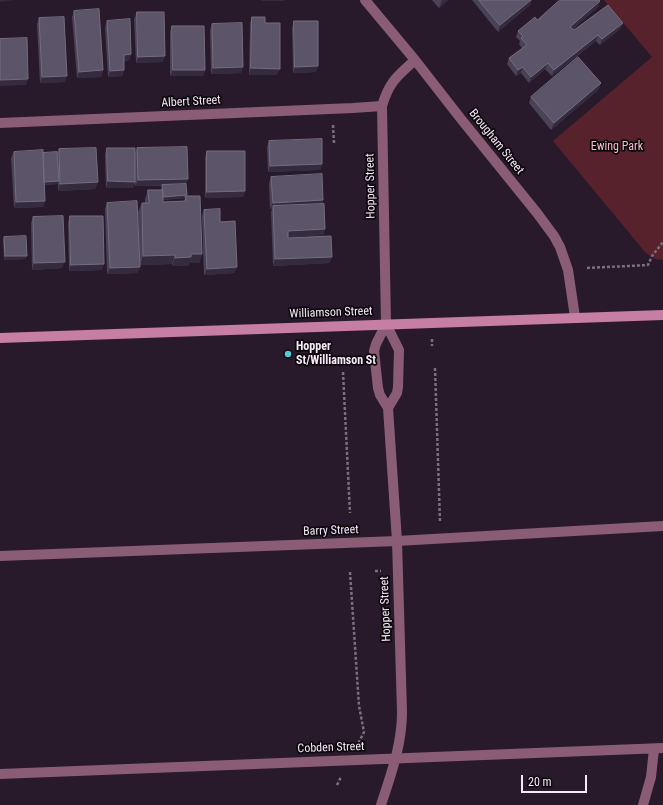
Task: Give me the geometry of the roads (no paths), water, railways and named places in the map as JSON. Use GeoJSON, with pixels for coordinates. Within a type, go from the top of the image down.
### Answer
{"type":"FeatureCollection","features":[{"type":"Feature","properties":{"kind":"street","name":"Brougham Street"},"geometry":{"type":"LineString","coordinates":[[365,0],[415,60],[554,236],[560,247],[568,270],[575,317]]}},
{"type":"Feature","properties":{"kind":"street","name":"Hopper Street"},"geometry":{"type":"LineString","coordinates":[[388,408],[397,393],[399,350],[386,324],[382,106],[390,84],[415,60]]}},
{"type":"Feature","properties":{"kind":"street","name":"Albert Street"},"geometry":{"type":"LineString","coordinates":[[0,123],[382,106]]}},
{"type":"Feature","properties":{"kind":"street","name":"Williamson Street"},"geometry":{"type":"LineString","coordinates":[[0,338],[663,315]]}},
{"type":"Feature","properties":{"kind":"street","name":"Hopper Street"},"geometry":{"type":"LineString","coordinates":[[381,805],[396,758],[402,726],[397,541],[388,408],[380,396],[378,388],[374,351],[386,324]]}},
{"type":"Feature","properties":{"kind":"street","name":"Barry Street"},"geometry":{"type":"LineString","coordinates":[[0,556],[397,541],[663,526]]}},
{"type":"Feature","properties":{"kind":"street","name":"Cobden Street"},"geometry":{"type":"LineString","coordinates":[[0,774],[659,749]]}},
{"type":"Feature","properties":{"kind":"street"},"geometry":{"type":"LineString","coordinates":[[643,805],[659,749]]}},
{"type":"Feature","properties":{"kind":"place","name":"Hopper St/Williamson St"},"geometry":{"type":"Point","coordinates":[288,354]}},
{"type":"Feature","properties":{"kind":"park label","name":"Ewing Park"},"geometry":{"type":"Point","coordinates":[617,147]}}]}
